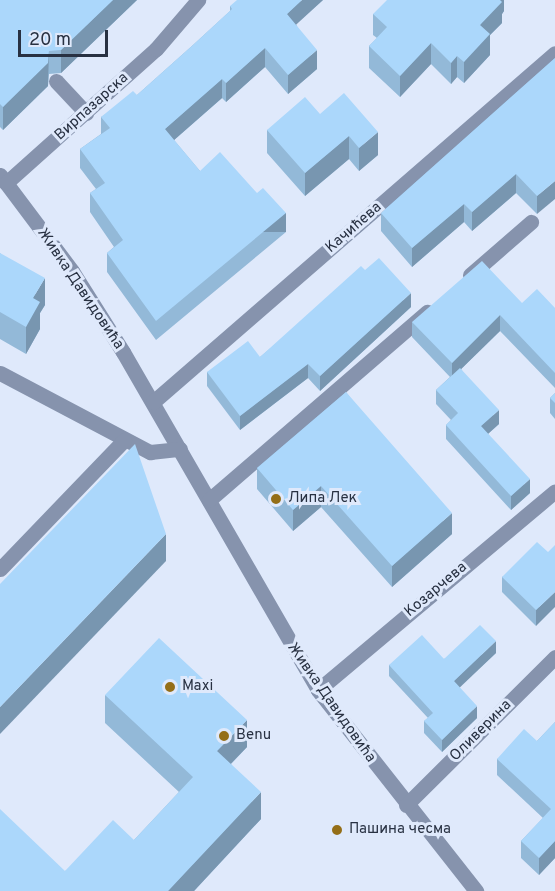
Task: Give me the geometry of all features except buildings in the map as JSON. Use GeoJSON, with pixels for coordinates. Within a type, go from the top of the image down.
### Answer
{"type":"FeatureCollection","features":[{"type":"Feature","properties":{"kind":"street","name":"Вирпазарска"},"geometry":{"type":"LineString","coordinates":[[3,179],[86,113],[156,49],[198,0]]}},
{"type":"Feature","properties":{"kind":"street","name":"Качићева"},"geometry":{"type":"LineString","coordinates":[[153,402],[555,53]]}},
{"type":"Feature","properties":{"kind":"street"},"geometry":{"type":"LineString","coordinates":[[56,81],[86,113]]}},
{"type":"Feature","properties":{"kind":"street","name":"Живка Давидовића"},"geometry":{"type":"LineString","coordinates":[[3,179],[72,271],[153,402],[318,690],[406,805],[476,891]]}},
{"type":"Feature","properties":{"kind":"street"},"geometry":{"type":"LineString","coordinates":[[459,284],[531,222]]}},
{"type":"Feature","properties":{"kind":"street"},"geometry":{"type":"LineString","coordinates":[[209,500],[442,299]]}},
{"type":"Feature","properties":{"kind":"street"},"geometry":{"type":"LineString","coordinates":[[0,373],[150,452],[180,449]]}},
{"type":"Feature","properties":{"kind":"street"},"geometry":{"type":"LineString","coordinates":[[0,569],[124,440]]}},
{"type":"Feature","properties":{"kind":"street","name":"Козарчева"},"geometry":{"type":"LineString","coordinates":[[318,690],[555,491]]}},
{"type":"Feature","properties":{"kind":"street","name":"Оливерина"},"geometry":{"type":"LineString","coordinates":[[406,805],[555,657]]}},
{"type":"Feature","properties":{"kind":"place","name":"Липа Лек"},"geometry":{"type":"Point","coordinates":[276,499]}},
{"type":"Feature","properties":{"kind":"place","name":"Maxi"},"geometry":{"type":"Point","coordinates":[170,687]}},
{"type":"Feature","properties":{"kind":"place","name":"Benu"},"geometry":{"type":"Point","coordinates":[224,736]}},
{"type":"Feature","properties":{"kind":"place","name":"Пашина чесма"},"geometry":{"type":"Point","coordinates":[337,830]}}]}
